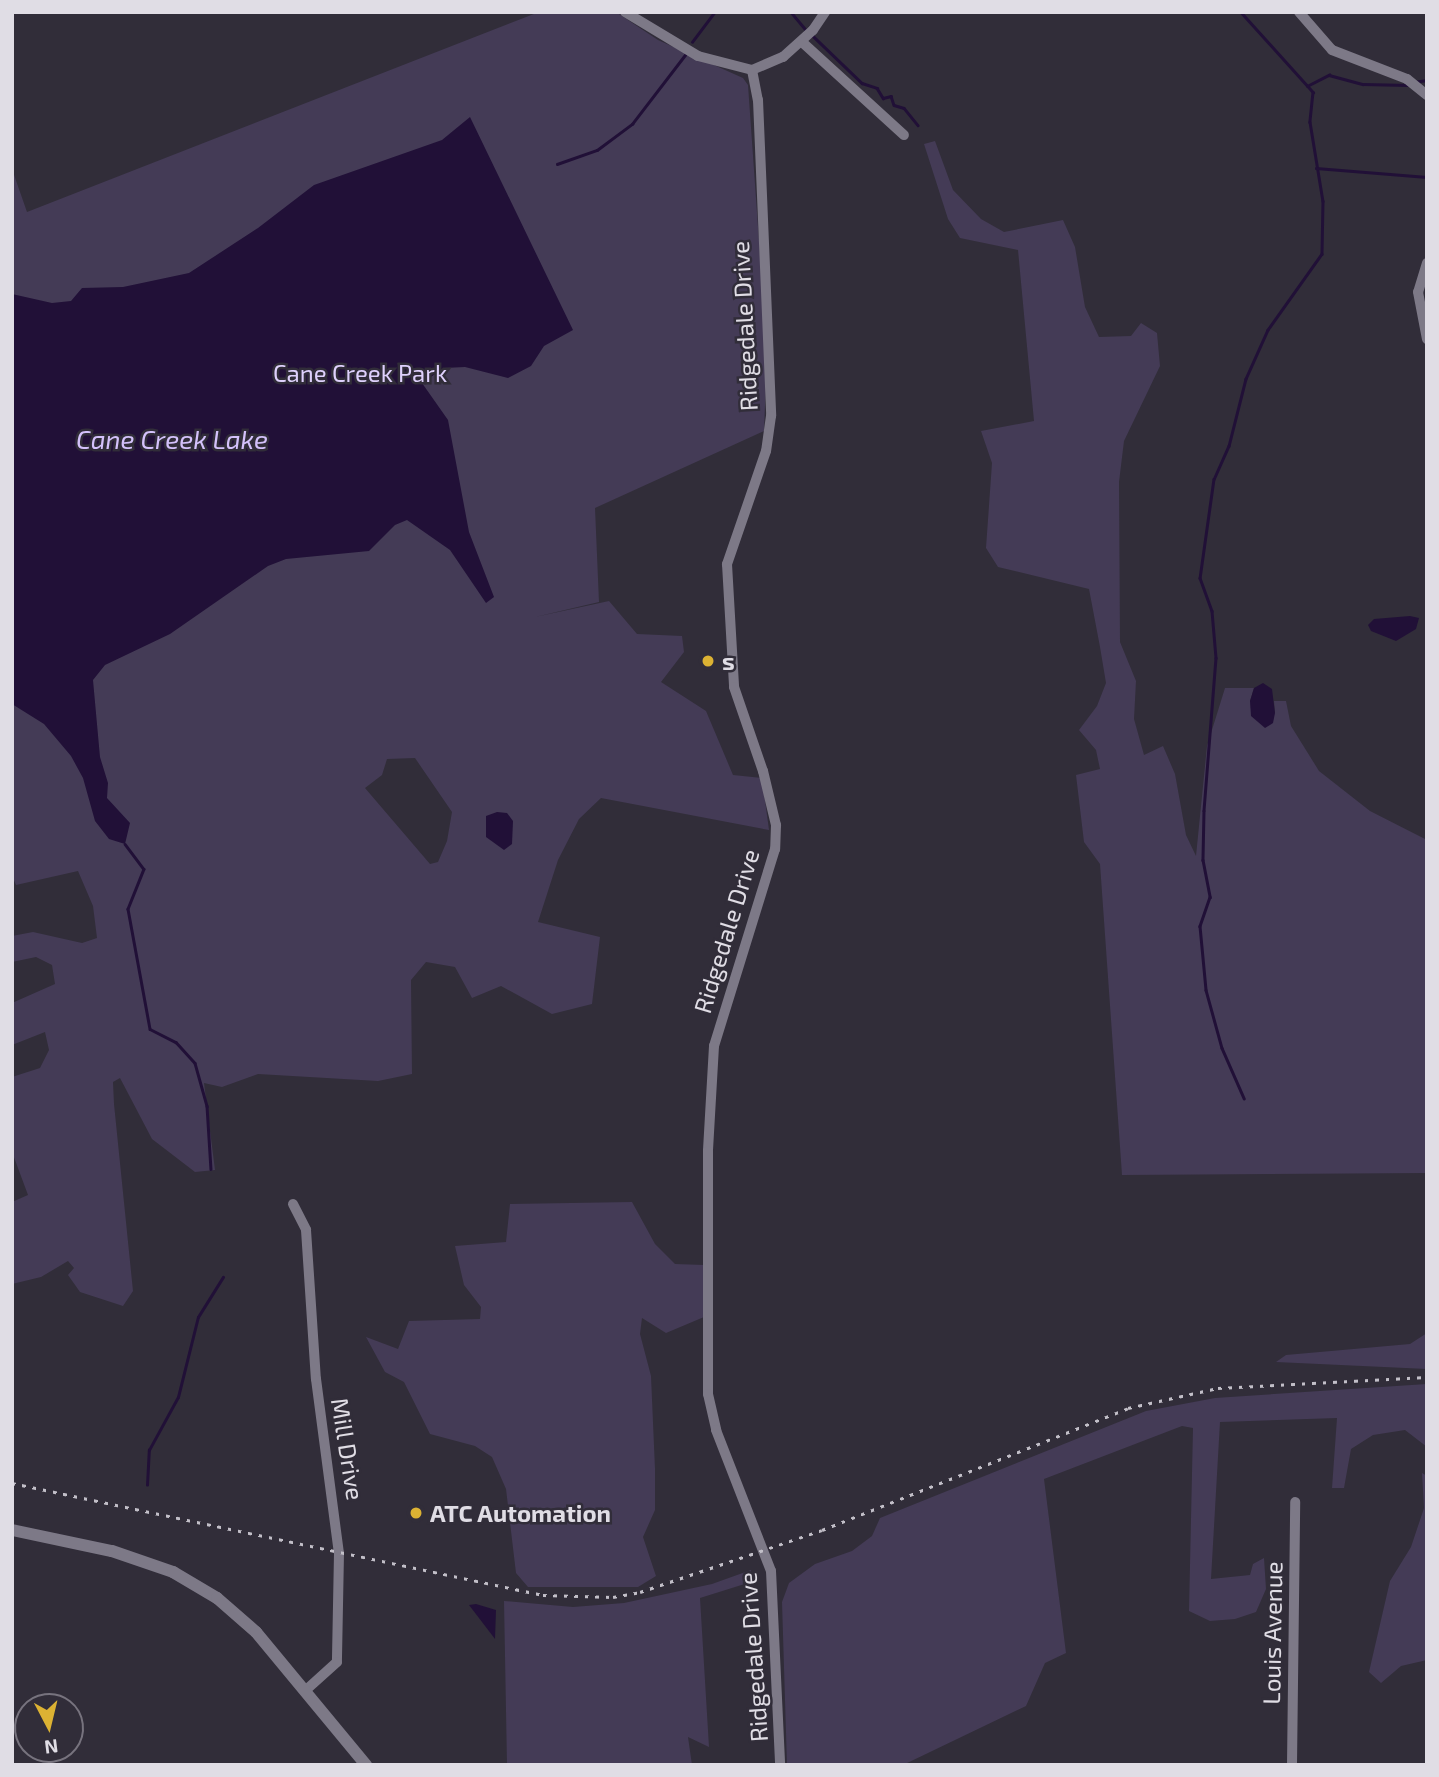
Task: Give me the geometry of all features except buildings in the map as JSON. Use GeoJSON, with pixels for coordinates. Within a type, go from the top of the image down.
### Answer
{"type":"FeatureCollection","features":[{"type":"Feature","properties":{"kind":"street"},"geometry":{"type":"LineString","coordinates":[[625,12],[698,56],[752,70],[783,57],[802,42],[825,12]]}},
{"type":"Feature","properties":{"kind":"street"},"geometry":{"type":"LineString","coordinates":[[1299,12],[1332,50],[1407,79],[1427,95]]}},
{"type":"Feature","properties":{"kind":"street"},"geometry":{"type":"LineString","coordinates":[[802,42],[904,135]]}},
{"type":"Feature","properties":{"kind":"street","name":"Ridgedale Drive"},"geometry":{"type":"LineString","coordinates":[[752,70],[758,100],[771,416],[766,451],[727,564],[734,687],[770,794],[775,837],[713,1046],[708,1394],[716,1430],[771,1571],[780,1765]]}},
{"type":"Feature","properties":{"kind":"street"},"geometry":{"type":"LineString","coordinates":[[1427,263],[1418,292],[1427,339]]}},
{"type":"Feature","properties":{"kind":"street","name":"Mill Drive"},"geometry":{"type":"LineString","coordinates":[[293,1204],[306,1230],[316,1379],[340,1553],[337,1662],[306,1690]]}},
{"type":"Feature","properties":{"kind":"street","name":"Louis Avenue"},"geometry":{"type":"LineString","coordinates":[[1292,1765],[1295,1502]]}},
{"type":"Feature","properties":{"kind":"street"},"geometry":{"type":"LineString","coordinates":[[12,1530],[112,1551],[173,1572],[217,1598],[256,1632],[366,1765]]}},
{"type":"Feature","properties":{"kind":"green space","name":"Cane Creek Park"},"geometry":{"type":"Polygon","coordinates":[[[539,12],[616,12],[658,40],[743,78],[748,85],[767,354],[764,431],[595,508],[599,602],[535,617],[609,601],[637,634],[682,636],[684,652],[661,682],[706,711],[733,775],[762,778],[769,830],[601,798],[579,819],[558,860],[538,922],[600,937],[592,1004],[552,1014],[501,986],[472,998],[455,967],[426,962],[411,980],[412,1074],[378,1081],[258,1074],[222,1087],[204,1083],[215,1170],[195,1172],[152,1139],[120,1078],[113,1082],[133,1291],[123,1306],[80,1292],[68,1275],[74,1268],[68,1261],[41,1277],[12,1284],[12,1202],[28,1195],[12,1152],[12,1077],[40,1068],[49,1050],[45,1032],[12,1045],[12,1003],[55,984],[52,965],[36,957],[12,962],[12,936],[33,932],[82,943],[97,938],[93,906],[78,871],[16,885],[12,876],[12,169],[27,212],[539,12]],[[415,758],[387,759],[382,775],[365,788],[430,864],[438,862],[447,841],[452,812],[415,758]]]}},
{"type":"Feature","properties":{"kind":"green space"},"geometry":{"type":"Polygon","coordinates":[[[935,141],[953,190],[981,219],[1004,232],[1063,220],[1075,247],[1085,307],[1099,337],[1131,336],[1141,323],[1157,333],[1160,366],[1124,441],[1119,482],[1120,642],[1136,681],[1134,719],[1144,755],[1163,746],[1175,774],[1186,835],[1196,856],[1207,746],[1225,688],[1254,688],[1250,701],[1275,713],[1274,701],[1286,701],[1291,726],[1319,771],[1370,811],[1427,840],[1427,1173],[1122,1175],[1100,864],[1084,842],[1076,775],[1100,769],[1096,750],[1079,730],[1097,706],[1106,683],[1100,647],[1089,589],[998,567],[986,548],[992,463],[981,431],[1034,421],[1018,250],[960,238],[948,219],[924,144],[935,141]]]}},
{"type":"Feature","properties":{"kind":"green space"},"geometry":{"type":"Polygon","coordinates":[[[632,1202],[655,1244],[675,1264],[704,1265],[704,1317],[666,1333],[642,1318],[640,1334],[651,1376],[655,1469],[655,1510],[643,1537],[656,1576],[638,1587],[528,1587],[516,1573],[506,1489],[492,1457],[475,1446],[430,1434],[404,1382],[385,1372],[366,1337],[398,1349],[409,1321],[480,1319],[481,1307],[464,1285],[455,1246],[506,1242],[510,1204],[632,1202]]]}},
{"type":"Feature","properties":{"kind":"green space"},"geometry":{"type":"Polygon","coordinates":[[[1427,1333],[1427,1369],[1276,1362],[1286,1355],[1410,1344],[1427,1333]]]}},
{"type":"Feature","properties":{"kind":"green space"},"geometry":{"type":"Polygon","coordinates":[[[1427,1384],[1427,1447],[1405,1430],[1373,1435],[1351,1449],[1344,1488],[1332,1488],[1337,1418],[1220,1422],[1211,1579],[1250,1575],[1253,1564],[1264,1558],[1266,1589],[1256,1612],[1235,1619],[1210,1621],[1189,1611],[1193,1428],[1182,1426],[1044,1479],[1066,1653],[1045,1663],[1026,1706],[903,1765],[787,1765],[782,1602],[789,1583],[815,1564],[852,1551],[872,1536],[880,1518],[1146,1411],[1215,1398],[1427,1384]]]}},
{"type":"Feature","properties":{"kind":"green space"},"geometry":{"type":"Polygon","coordinates":[[[1422,1473],[1427,1476],[1427,1660],[1401,1666],[1381,1683],[1369,1672],[1390,1581],[1411,1547],[1424,1508],[1422,1473]]]}},
{"type":"Feature","properties":{"kind":"green space"},"geometry":{"type":"Polygon","coordinates":[[[751,1570],[751,1582],[700,1598],[709,1747],[688,1737],[692,1765],[507,1765],[504,1601],[573,1607],[624,1603],[712,1584],[751,1570]]]}},
{"type":"Feature","properties":{"kind":"water","name":"Cane Creek Lake"},"geometry":{"type":"Polygon","coordinates":[[[470,117],[573,330],[544,346],[531,366],[508,378],[465,367],[444,368],[422,383],[448,420],[469,532],[494,597],[486,603],[450,550],[407,520],[395,525],[369,551],[286,559],[268,566],[170,634],[105,665],[93,680],[100,757],[108,783],[107,798],[130,823],[125,844],[109,839],[95,821],[83,778],[71,756],[44,724],[12,704],[12,294],[52,303],[71,301],[82,288],[123,287],[189,273],[258,228],[314,185],[442,140],[470,117]]]}},
{"type":"Feature","properties":{"kind":"water"},"geometry":{"type":"Polygon","coordinates":[[[1410,616],[1419,618],[1416,629],[1396,641],[1371,631],[1368,625],[1374,619],[1410,616]]]}},
{"type":"Feature","properties":{"kind":"water"},"geometry":{"type":"Polygon","coordinates":[[[1263,683],[1272,689],[1275,713],[1273,723],[1265,728],[1251,716],[1250,701],[1254,688],[1263,683]]]}},
{"type":"Feature","properties":{"kind":"water"},"geometry":{"type":"Polygon","coordinates":[[[497,812],[507,813],[513,821],[512,844],[504,850],[486,837],[486,816],[497,812]]]}},
{"type":"Feature","properties":{"kind":"water"},"geometry":{"type":"Polygon","coordinates":[[[476,1604],[496,1610],[495,1639],[469,1605],[476,1604]]]}},
{"type":"Feature","properties":{"kind":"waterway"},"geometry":{"type":"LineString","coordinates":[[692,42],[715,12]]}},
{"type":"Feature","properties":{"kind":"waterway"},"geometry":{"type":"LineString","coordinates":[[791,12],[808,32]]}},
{"type":"Feature","properties":{"kind":"waterway"},"geometry":{"type":"LineString","coordinates":[[1241,12],[1313,92],[1310,122],[1323,201],[1322,254],[1268,330],[1246,379],[1229,446],[1214,479],[1200,578],[1212,611],[1216,658],[1204,811],[1203,860],[1210,897],[1200,926],[1206,990],[1222,1048],[1244,1098]]}},
{"type":"Feature","properties":{"kind":"waterway"},"geometry":{"type":"LineString","coordinates":[[813,36],[862,83],[877,88],[883,98],[891,96],[894,105],[904,108],[918,125]]}},
{"type":"Feature","properties":{"kind":"waterway"},"geometry":{"type":"LineString","coordinates":[[557,164],[597,150],[632,124],[685,55]]}},
{"type":"Feature","properties":{"kind":"waterway"},"geometry":{"type":"LineString","coordinates":[[1307,86],[1329,75],[1363,84],[1408,85]]}},
{"type":"Feature","properties":{"kind":"waterway"},"geometry":{"type":"LineString","coordinates":[[1413,82],[1427,80]]}},
{"type":"Feature","properties":{"kind":"waterway"},"geometry":{"type":"LineString","coordinates":[[1316,168],[1427,177]]}},
{"type":"Feature","properties":{"kind":"waterway"},"geometry":{"type":"LineString","coordinates":[[125,844],[144,869],[128,909],[150,1029],[176,1042],[195,1063],[207,1106],[211,1169]]}},
{"type":"Feature","properties":{"kind":"waterway"},"geometry":{"type":"LineString","coordinates":[[147,1485],[149,1450],[178,1397],[198,1317],[223,1277]]}},
{"type":"Feature","properties":{"kind":"railway"},"geometry":{"type":"LineString","coordinates":[[12,1483],[543,1595],[613,1597],[640,1592],[822,1530],[1128,1408],[1218,1388],[1427,1377]]}},
{"type":"Feature","properties":{"kind":"place","name":"s"},"geometry":{"type":"Point","coordinates":[708,661]}},
{"type":"Feature","properties":{"kind":"place","name":"ATC Automation"},"geometry":{"type":"Point","coordinates":[416,1513]}}]}
